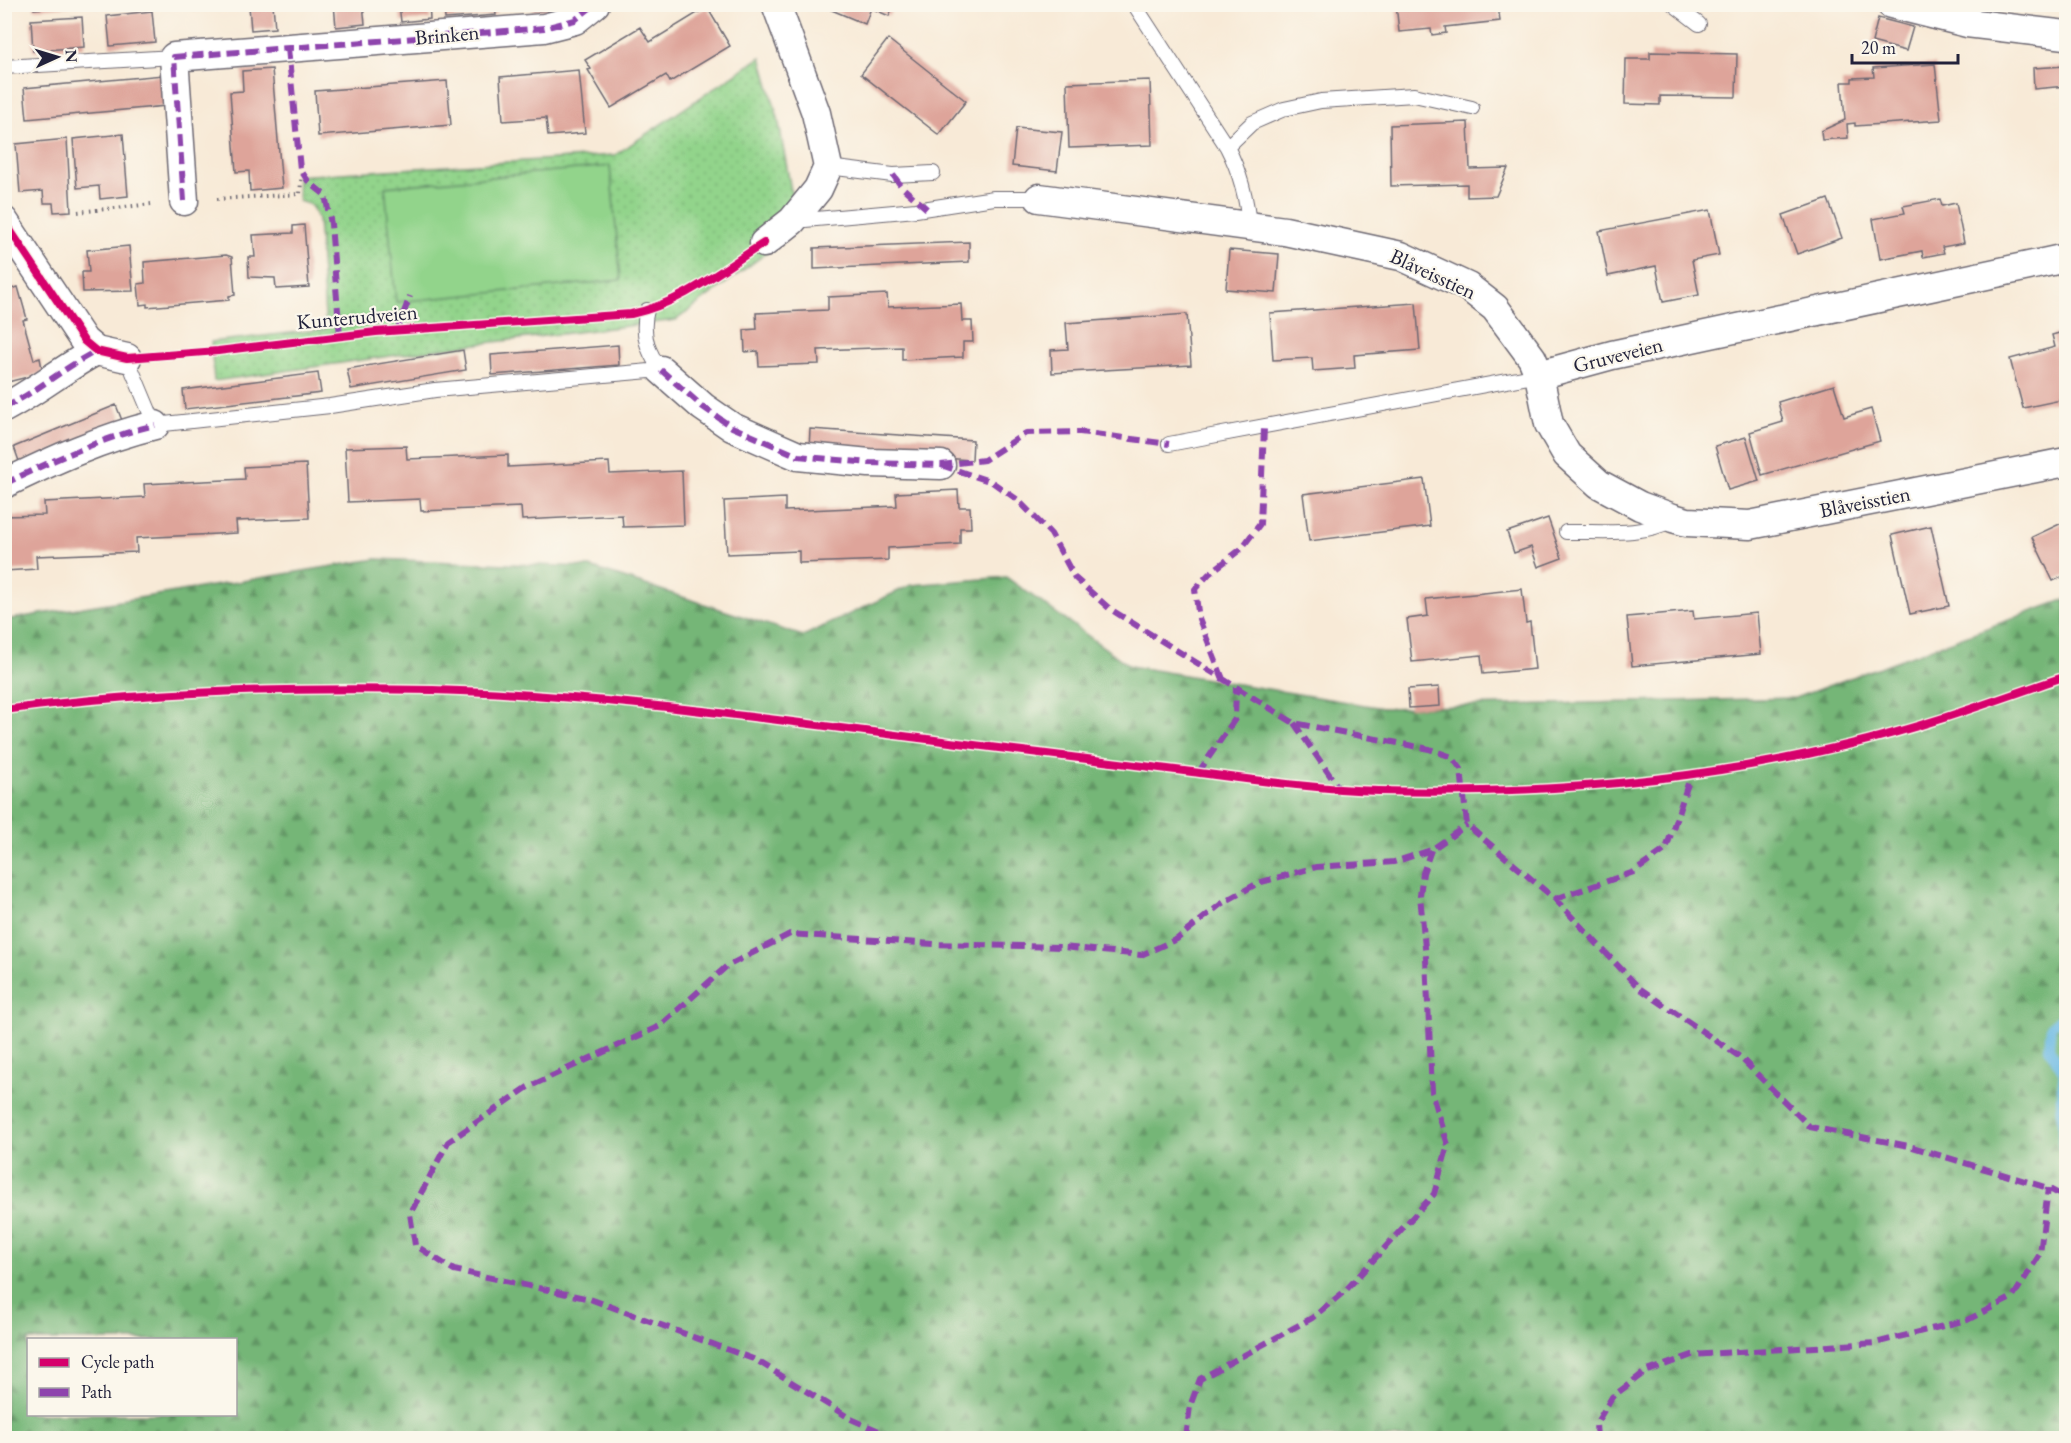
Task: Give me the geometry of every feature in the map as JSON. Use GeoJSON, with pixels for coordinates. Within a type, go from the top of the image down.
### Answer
{"type":"FeatureCollection","features":[{"type":"Feature","properties":{"kind":"street","name":"Brinken"},"geometry":{"type":"LineString","coordinates":[[174,57],[544,28],[575,20],[595,4]]}},
{"type":"Feature","properties":{"kind":"street"},"geometry":{"type":"LineString","coordinates":[[764,243],[792,221],[818,189],[828,167],[816,113],[776,4]]}},
{"type":"Feature","properties":{"kind":"street"},"geometry":{"type":"LineString","coordinates":[[1891,4],[1967,23],[2067,34]]}},
{"type":"Feature","properties":{"kind":"street"},"geometry":{"type":"LineString","coordinates":[[174,57],[184,201]]}},
{"type":"Feature","properties":{"kind":"street","name":"Blåveisstien"},"geometry":{"type":"LineString","coordinates":[[1039,198],[1285,231],[1379,250],[1401,256],[1468,287],[1495,308],[1532,358],[1539,375],[1549,424],[1567,455],[1599,484],[1640,506],[1673,519],[1687,522],[1750,525],[2067,462]]}},
{"type":"Feature","properties":{"kind":"street"},"geometry":{"type":"LineString","coordinates":[[4,221],[84,341],[96,351],[127,358]]}},
{"type":"Feature","properties":{"kind":"street","name":"Gruveveien"},"geometry":{"type":"LineString","coordinates":[[1539,375],[1612,355],[2067,258]]}},
{"type":"Feature","properties":{"kind":"street"},"geometry":{"type":"LineString","coordinates":[[4,408],[34,393],[96,351]]}},
{"type":"Feature","properties":{"kind":"street"},"geometry":{"type":"LineString","coordinates":[[661,370],[703,407],[732,427],[798,456],[869,463],[941,465]]}},
{"type":"Feature","properties":{"kind":"street"},"geometry":{"type":"LineString","coordinates":[[4,484],[58,457],[105,439],[154,425]]}},
{"type":"Feature","properties":{"kind":"lane"},"geometry":{"type":"LineString","coordinates":[[1134,4],[1237,166],[1247,206],[1249,227]]}},
{"type":"Feature","properties":{"kind":"lane"},"geometry":{"type":"LineString","coordinates":[[1673,4],[1699,24]]}},
{"type":"Feature","properties":{"kind":"lane"},"geometry":{"type":"LineString","coordinates":[[4,67],[174,57]]}},
{"type":"Feature","properties":{"kind":"lane"},"geometry":{"type":"LineString","coordinates":[[1227,147],[1252,123],[1284,110],[1321,101],[1414,95],[1472,108]]}},
{"type":"Feature","properties":{"kind":"lane"},"geometry":{"type":"LineString","coordinates":[[828,167],[893,175],[933,173]]}},
{"type":"Feature","properties":{"kind":"lane"},"geometry":{"type":"LineString","coordinates":[[792,221],[916,210],[994,198],[1039,198]]}},
{"type":"Feature","properties":{"kind":"lane"},"geometry":{"type":"LineString","coordinates":[[647,310],[642,327],[652,359],[661,370]]}},
{"type":"Feature","properties":{"kind":"lane"},"geometry":{"type":"LineString","coordinates":[[127,358],[154,425],[330,406],[435,390],[661,370]]}},
{"type":"Feature","properties":{"kind":"lane","name":"Gruveveien"},"geometry":{"type":"LineString","coordinates":[[1169,444],[1539,375]]}},
{"type":"Feature","properties":{"kind":"lane"},"geometry":{"type":"LineString","coordinates":[[1566,532],[1641,530],[1661,526],[1673,519]]}},
{"type":"Feature","properties":{"kind":"green space"},"geometry":{"type":"Polygon","coordinates":[[[761,57],[778,118],[792,196],[789,236],[676,320],[461,346],[214,381],[211,342],[326,329],[318,219],[311,205],[299,201],[297,176],[615,155],[761,57]]]}},
{"type":"Feature","properties":{"kind":"green space"},"geometry":{"type":"Polygon","coordinates":[[[610,166],[621,280],[396,302],[385,187],[610,166]]]}},
{"type":"Feature","properties":{"kind":"green space"},"geometry":{"type":"Polygon","coordinates":[[[376,559],[590,567],[803,636],[911,585],[1006,577],[1130,666],[1383,708],[1795,698],[2066,599],[2066,1438],[5,1438],[5,620],[376,559]]]}},
{"type":"Feature","properties":{"kind":"building"},"geometry":{"type":"Polygon","coordinates":[[[34,4],[70,4],[70,6],[34,9],[34,4]]]}},
{"type":"Feature","properties":{"kind":"building"},"geometry":{"type":"Polygon","coordinates":[[[191,4],[273,4],[275,28],[251,30],[249,6],[192,11],[191,4]]]}},
{"type":"Feature","properties":{"kind":"building"},"geometry":{"type":"Polygon","coordinates":[[[334,4],[363,4],[365,24],[336,27],[334,4]]]}},
{"type":"Feature","properties":{"kind":"building"},"geometry":{"type":"Polygon","coordinates":[[[399,4],[429,4],[430,19],[401,22],[399,4]]]}},
{"type":"Feature","properties":{"kind":"building"},"geometry":{"type":"Polygon","coordinates":[[[444,4],[495,4],[496,15],[445,19],[444,4]]]}},
{"type":"Feature","properties":{"kind":"building"},"geometry":{"type":"Polygon","coordinates":[[[532,4],[561,4],[562,9],[533,11],[532,4]]]}},
{"type":"Feature","properties":{"kind":"building"},"geometry":{"type":"Polygon","coordinates":[[[829,4],[894,4],[889,16],[871,8],[865,24],[827,8],[829,4]]]}},
{"type":"Feature","properties":{"kind":"building"},"geometry":{"type":"Polygon","coordinates":[[[1396,4],[1498,4],[1500,21],[1445,27],[1446,33],[1432,35],[1431,29],[1399,32],[1396,4]]]}},
{"type":"Feature","properties":{"kind":"building"},"geometry":{"type":"Polygon","coordinates":[[[707,7],[730,46],[670,82],[666,75],[611,108],[588,70],[591,69],[585,60],[640,27],[650,42],[707,7]]]}},
{"type":"Feature","properties":{"kind":"building"},"geometry":{"type":"Polygon","coordinates":[[[152,11],[155,42],[110,46],[107,16],[152,11]]]}},
{"type":"Feature","properties":{"kind":"building"},"geometry":{"type":"Polygon","coordinates":[[[82,17],[84,47],[33,51],[31,20],[82,17]]]}},
{"type":"Feature","properties":{"kind":"building"},"geometry":{"type":"Polygon","coordinates":[[[1878,18],[1913,27],[1906,51],[1872,42],[1878,18]]]}},
{"type":"Feature","properties":{"kind":"building"},"geometry":{"type":"Polygon","coordinates":[[[888,39],[966,101],[939,135],[861,74],[888,39]]]}},
{"type":"Feature","properties":{"kind":"building"},"geometry":{"type":"Polygon","coordinates":[[[1650,52],[1737,54],[1736,97],[1660,96],[1660,105],[1625,104],[1626,59],[1650,59],[1650,52]]]}},
{"type":"Feature","properties":{"kind":"building"},"geometry":{"type":"Polygon","coordinates":[[[1935,64],[1941,120],[1855,126],[1855,123],[1847,124],[1848,138],[1822,140],[1821,131],[1845,120],[1842,82],[1852,82],[1852,78],[1874,77],[1873,68],[1935,64]]]}},
{"type":"Feature","properties":{"kind":"building"},"geometry":{"type":"Polygon","coordinates":[[[2066,66],[2066,86],[2034,89],[2033,68],[2066,66]]]}},
{"type":"Feature","properties":{"kind":"building"},"geometry":{"type":"Polygon","coordinates":[[[272,69],[282,188],[250,191],[249,171],[236,172],[230,92],[243,91],[242,71],[272,69]]]}},
{"type":"Feature","properties":{"kind":"building"},"geometry":{"type":"Polygon","coordinates":[[[579,70],[585,133],[548,136],[546,118],[503,121],[500,77],[579,70]]]}},
{"type":"Feature","properties":{"kind":"building"},"geometry":{"type":"Polygon","coordinates":[[[163,75],[166,106],[27,119],[24,88],[163,75]]]}},
{"type":"Feature","properties":{"kind":"building"},"geometry":{"type":"Polygon","coordinates":[[[1150,80],[1152,145],[1069,148],[1067,83],[1150,80]]]}},
{"type":"Feature","properties":{"kind":"building"},"geometry":{"type":"Polygon","coordinates":[[[447,81],[451,125],[318,136],[315,91],[447,81]]]}},
{"type":"Feature","properties":{"kind":"building"},"geometry":{"type":"Polygon","coordinates":[[[1468,122],[1470,169],[1508,168],[1496,196],[1467,197],[1467,184],[1391,186],[1390,125],[1468,122]]]}},
{"type":"Feature","properties":{"kind":"building"},"geometry":{"type":"Polygon","coordinates":[[[1016,128],[1062,132],[1057,171],[1012,166],[1016,128]]]}},
{"type":"Feature","properties":{"kind":"building"},"geometry":{"type":"Polygon","coordinates":[[[123,134],[128,196],[100,199],[99,186],[77,188],[73,139],[123,134]]]}},
{"type":"Feature","properties":{"kind":"building"},"geometry":{"type":"Polygon","coordinates":[[[67,139],[71,211],[54,212],[53,203],[44,203],[43,191],[20,193],[16,144],[67,139]]]}},
{"type":"Feature","properties":{"kind":"building"},"geometry":{"type":"Polygon","coordinates":[[[1828,199],[1842,238],[1797,254],[1783,215],[1828,199]]]}},
{"type":"Feature","properties":{"kind":"building"},"geometry":{"type":"Polygon","coordinates":[[[1940,199],[1942,206],[1956,203],[1964,243],[1942,247],[1944,253],[1923,257],[1922,251],[1880,259],[1873,219],[1905,213],[1903,206],[1940,199]]]}},
{"type":"Feature","properties":{"kind":"building"},"geometry":{"type":"Polygon","coordinates":[[[1710,210],[1719,255],[1692,260],[1699,295],[1663,302],[1656,266],[1608,276],[1599,231],[1710,210]]]}},
{"type":"Feature","properties":{"kind":"building"},"geometry":{"type":"Polygon","coordinates":[[[304,225],[309,287],[276,289],[275,278],[249,277],[248,257],[255,257],[253,235],[293,233],[293,226],[304,225]]]}},
{"type":"Feature","properties":{"kind":"building"},"geometry":{"type":"Polygon","coordinates":[[[969,242],[969,262],[814,269],[814,248],[969,242]]]}},
{"type":"Feature","properties":{"kind":"building"},"geometry":{"type":"Polygon","coordinates":[[[129,246],[133,291],[83,292],[82,272],[89,272],[87,250],[129,246]]]}},
{"type":"Feature","properties":{"kind":"building"},"geometry":{"type":"Polygon","coordinates":[[[1229,250],[1279,254],[1276,293],[1226,289],[1229,250]]]}},
{"type":"Feature","properties":{"kind":"building"},"geometry":{"type":"Polygon","coordinates":[[[226,255],[232,257],[235,295],[229,296],[229,300],[147,307],[147,304],[140,305],[138,284],[145,283],[144,262],[226,255]]]}},
{"type":"Feature","properties":{"kind":"building"},"geometry":{"type":"Polygon","coordinates":[[[18,287],[27,319],[23,320],[34,360],[40,358],[43,373],[4,383],[4,291],[18,287]]]}},
{"type":"Feature","properties":{"kind":"building"},"geometry":{"type":"Polygon","coordinates":[[[887,294],[888,307],[961,304],[962,321],[972,321],[973,342],[963,342],[963,357],[902,360],[902,347],[818,350],[819,364],[759,366],[758,351],[745,352],[744,330],[757,329],[756,313],[828,310],[828,297],[887,294]]]}},
{"type":"Feature","properties":{"kind":"building"},"geometry":{"type":"Polygon","coordinates":[[[1416,303],[1420,350],[1354,355],[1355,368],[1313,371],[1312,358],[1273,360],[1270,313],[1416,303]]]}},
{"type":"Feature","properties":{"kind":"building"},"geometry":{"type":"Polygon","coordinates":[[[1187,314],[1191,365],[1052,373],[1051,350],[1068,349],[1066,323],[1187,314]]]}},
{"type":"Feature","properties":{"kind":"building"},"geometry":{"type":"Polygon","coordinates":[[[2066,331],[2066,399],[2023,408],[2010,359],[2055,347],[2052,335],[2066,331]]]}},
{"type":"Feature","properties":{"kind":"building"},"geometry":{"type":"Polygon","coordinates":[[[618,345],[619,365],[492,375],[491,355],[618,345]]]}},
{"type":"Feature","properties":{"kind":"building"},"geometry":{"type":"Polygon","coordinates":[[[463,350],[466,370],[351,389],[347,369],[463,350]]]}},
{"type":"Feature","properties":{"kind":"building"},"geometry":{"type":"Polygon","coordinates":[[[318,373],[321,393],[185,409],[183,390],[318,373]]]}},
{"type":"Feature","properties":{"kind":"building"},"geometry":{"type":"Polygon","coordinates":[[[1834,385],[1844,417],[1871,409],[1880,441],[1762,475],[1750,432],[1783,422],[1778,402],[1834,385]]]}},
{"type":"Feature","properties":{"kind":"building"},"geometry":{"type":"Polygon","coordinates":[[[116,405],[123,423],[20,464],[14,447],[116,405]]]}},
{"type":"Feature","properties":{"kind":"building"},"geometry":{"type":"Polygon","coordinates":[[[810,429],[973,440],[972,460],[809,449],[810,429]]]}},
{"type":"Feature","properties":{"kind":"building"},"geometry":{"type":"Polygon","coordinates":[[[1746,437],[1759,481],[1728,490],[1715,446],[1746,437]]]}},
{"type":"Feature","properties":{"kind":"building"},"geometry":{"type":"Polygon","coordinates":[[[406,446],[407,459],[508,455],[508,467],[609,462],[610,474],[682,471],[684,525],[623,527],[622,515],[522,520],[521,507],[421,511],[420,499],[348,502],[345,448],[406,446]]]}},
{"type":"Feature","properties":{"kind":"building"},"geometry":{"type":"Polygon","coordinates":[[[306,464],[309,518],[236,521],[237,533],[136,538],[137,552],[36,556],[37,569],[4,571],[4,516],[45,515],[44,502],[145,497],[144,484],[245,479],[244,467],[306,464]]]}},
{"type":"Feature","properties":{"kind":"building"},"geometry":{"type":"Polygon","coordinates":[[[1424,479],[1430,526],[1309,541],[1303,494],[1424,479]]]}},
{"type":"Feature","properties":{"kind":"building"},"geometry":{"type":"Polygon","coordinates":[[[958,490],[959,507],[970,507],[971,528],[960,528],[960,544],[888,548],[888,560],[799,563],[799,551],[727,554],[724,501],[785,498],[785,511],[897,506],[896,493],[958,490]]]}},
{"type":"Feature","properties":{"kind":"building"},"geometry":{"type":"Polygon","coordinates":[[[1548,518],[1562,558],[1538,567],[1531,547],[1514,553],[1507,532],[1548,518]]]}},
{"type":"Feature","properties":{"kind":"building"},"geometry":{"type":"Polygon","coordinates":[[[2066,521],[2066,575],[2053,581],[2032,537],[2066,521]]]}},
{"type":"Feature","properties":{"kind":"building"},"geometry":{"type":"Polygon","coordinates":[[[1931,526],[1949,606],[1910,614],[1892,535],[1931,526]]]}},
{"type":"Feature","properties":{"kind":"building"},"geometry":{"type":"Polygon","coordinates":[[[1522,589],[1526,623],[1530,622],[1535,669],[1483,674],[1481,655],[1412,662],[1407,619],[1428,616],[1426,599],[1522,589]]]}},
{"type":"Feature","properties":{"kind":"building"},"geometry":{"type":"Polygon","coordinates":[[[1693,611],[1694,619],[1757,613],[1761,654],[1632,666],[1627,617],[1693,611]]]}},
{"type":"Feature","properties":{"kind":"building"},"geometry":{"type":"Polygon","coordinates":[[[1439,687],[1440,706],[1409,708],[1408,689],[1439,687]]]}},
{"type":"Feature","properties":{"kind":"waterway"},"geometry":{"type":"LineString","coordinates":[[2066,1014],[2051,1026],[2049,1048],[2064,1073],[2061,1097],[2063,1146],[2066,1153]]}},
{"type":"Feature","properties":{"kind":"marked path"},"geometry":{"type":"LineString","coordinates":[[184,201],[174,57],[544,28],[575,20],[595,4]]}},
{"type":"Feature","properties":{"kind":"marked path"},"geometry":{"type":"LineString","coordinates":[[288,48],[300,169],[308,181],[325,195],[331,224],[340,336]]}},
{"type":"Feature","properties":{"kind":"marked path"},"geometry":{"type":"LineString","coordinates":[[893,175],[902,187],[927,209]]}},
{"type":"Feature","properties":{"kind":"marked path"},"geometry":{"type":"LineString","coordinates":[[397,331],[410,296]]}},
{"type":"Feature","properties":{"kind":"marked path"},"geometry":{"type":"LineString","coordinates":[[4,408],[96,351]]}},
{"type":"Feature","properties":{"kind":"marked path"},"geometry":{"type":"LineString","coordinates":[[661,370],[703,407],[732,427],[798,456],[869,463],[941,465],[984,460],[1026,433],[1080,432],[1169,444]]}},
{"type":"Feature","properties":{"kind":"marked path"},"geometry":{"type":"LineString","coordinates":[[4,484],[78,450],[155,425]]}},
{"type":"Feature","properties":{"kind":"marked path"},"geometry":{"type":"LineString","coordinates":[[1223,679],[1199,619],[1195,589],[1209,574],[1241,549],[1260,524],[1264,428]]}},
{"type":"Feature","properties":{"kind":"marked path"},"geometry":{"type":"LineString","coordinates":[[941,465],[992,482],[1018,500],[1051,534],[1075,578],[1110,609],[1294,723],[1429,749],[1452,757],[1461,769],[1467,825],[1555,899],[1639,988],[1740,1057],[1810,1127],[1909,1146],[2048,1188],[2066,1198]]}},
{"type":"Feature","properties":{"kind":"marked path"},"geometry":{"type":"LineString","coordinates":[[1198,773],[1235,719],[1236,687]]}},
{"type":"Feature","properties":{"kind":"marked path"},"geometry":{"type":"LineString","coordinates":[[1294,723],[1340,790]]}},
{"type":"Feature","properties":{"kind":"marked path"},"geometry":{"type":"LineString","coordinates":[[1555,899],[1634,872],[1666,849],[1691,775]]}},
{"type":"Feature","properties":{"kind":"marked path"},"geometry":{"type":"LineString","coordinates":[[895,1438],[851,1419],[756,1360],[590,1299],[454,1270],[415,1245],[410,1214],[448,1142],[528,1087],[660,1026],[727,966],[790,934],[934,944],[1064,947],[1141,955],[1177,939],[1221,904],[1258,883],[1316,867],[1394,862],[1431,850],[1467,825]]}},
{"type":"Feature","properties":{"kind":"marked path"},"geometry":{"type":"LineString","coordinates":[[1186,1438],[1190,1406],[1200,1379],[1312,1318],[1345,1291],[1434,1194],[1448,1145],[1432,1092],[1426,958],[1420,895],[1423,873],[1431,850]]}},
{"type":"Feature","properties":{"kind":"marked path"},"geometry":{"type":"LineString","coordinates":[[1597,1438],[1596,1424],[1612,1397],[1645,1372],[1692,1355],[1875,1343],[1967,1320],[2013,1297],[2040,1254],[2048,1188]]}},
{"type":"Feature","properties":{"kind":"cycle path","name":"Kunterudveien"},"geometry":{"type":"LineString","coordinates":[[4,221],[84,341],[96,351],[127,358],[218,351],[376,332],[631,314],[650,309],[684,294],[764,243]]}},
{"type":"Feature","properties":{"kind":"cycle path"},"geometry":{"type":"LineString","coordinates":[[4,710],[111,698],[272,690],[380,689],[501,693],[704,711],[1308,786],[1355,790],[1438,792],[1497,791],[1615,783],[1673,777],[1789,758],[1902,731],[2066,676]]}}]}
